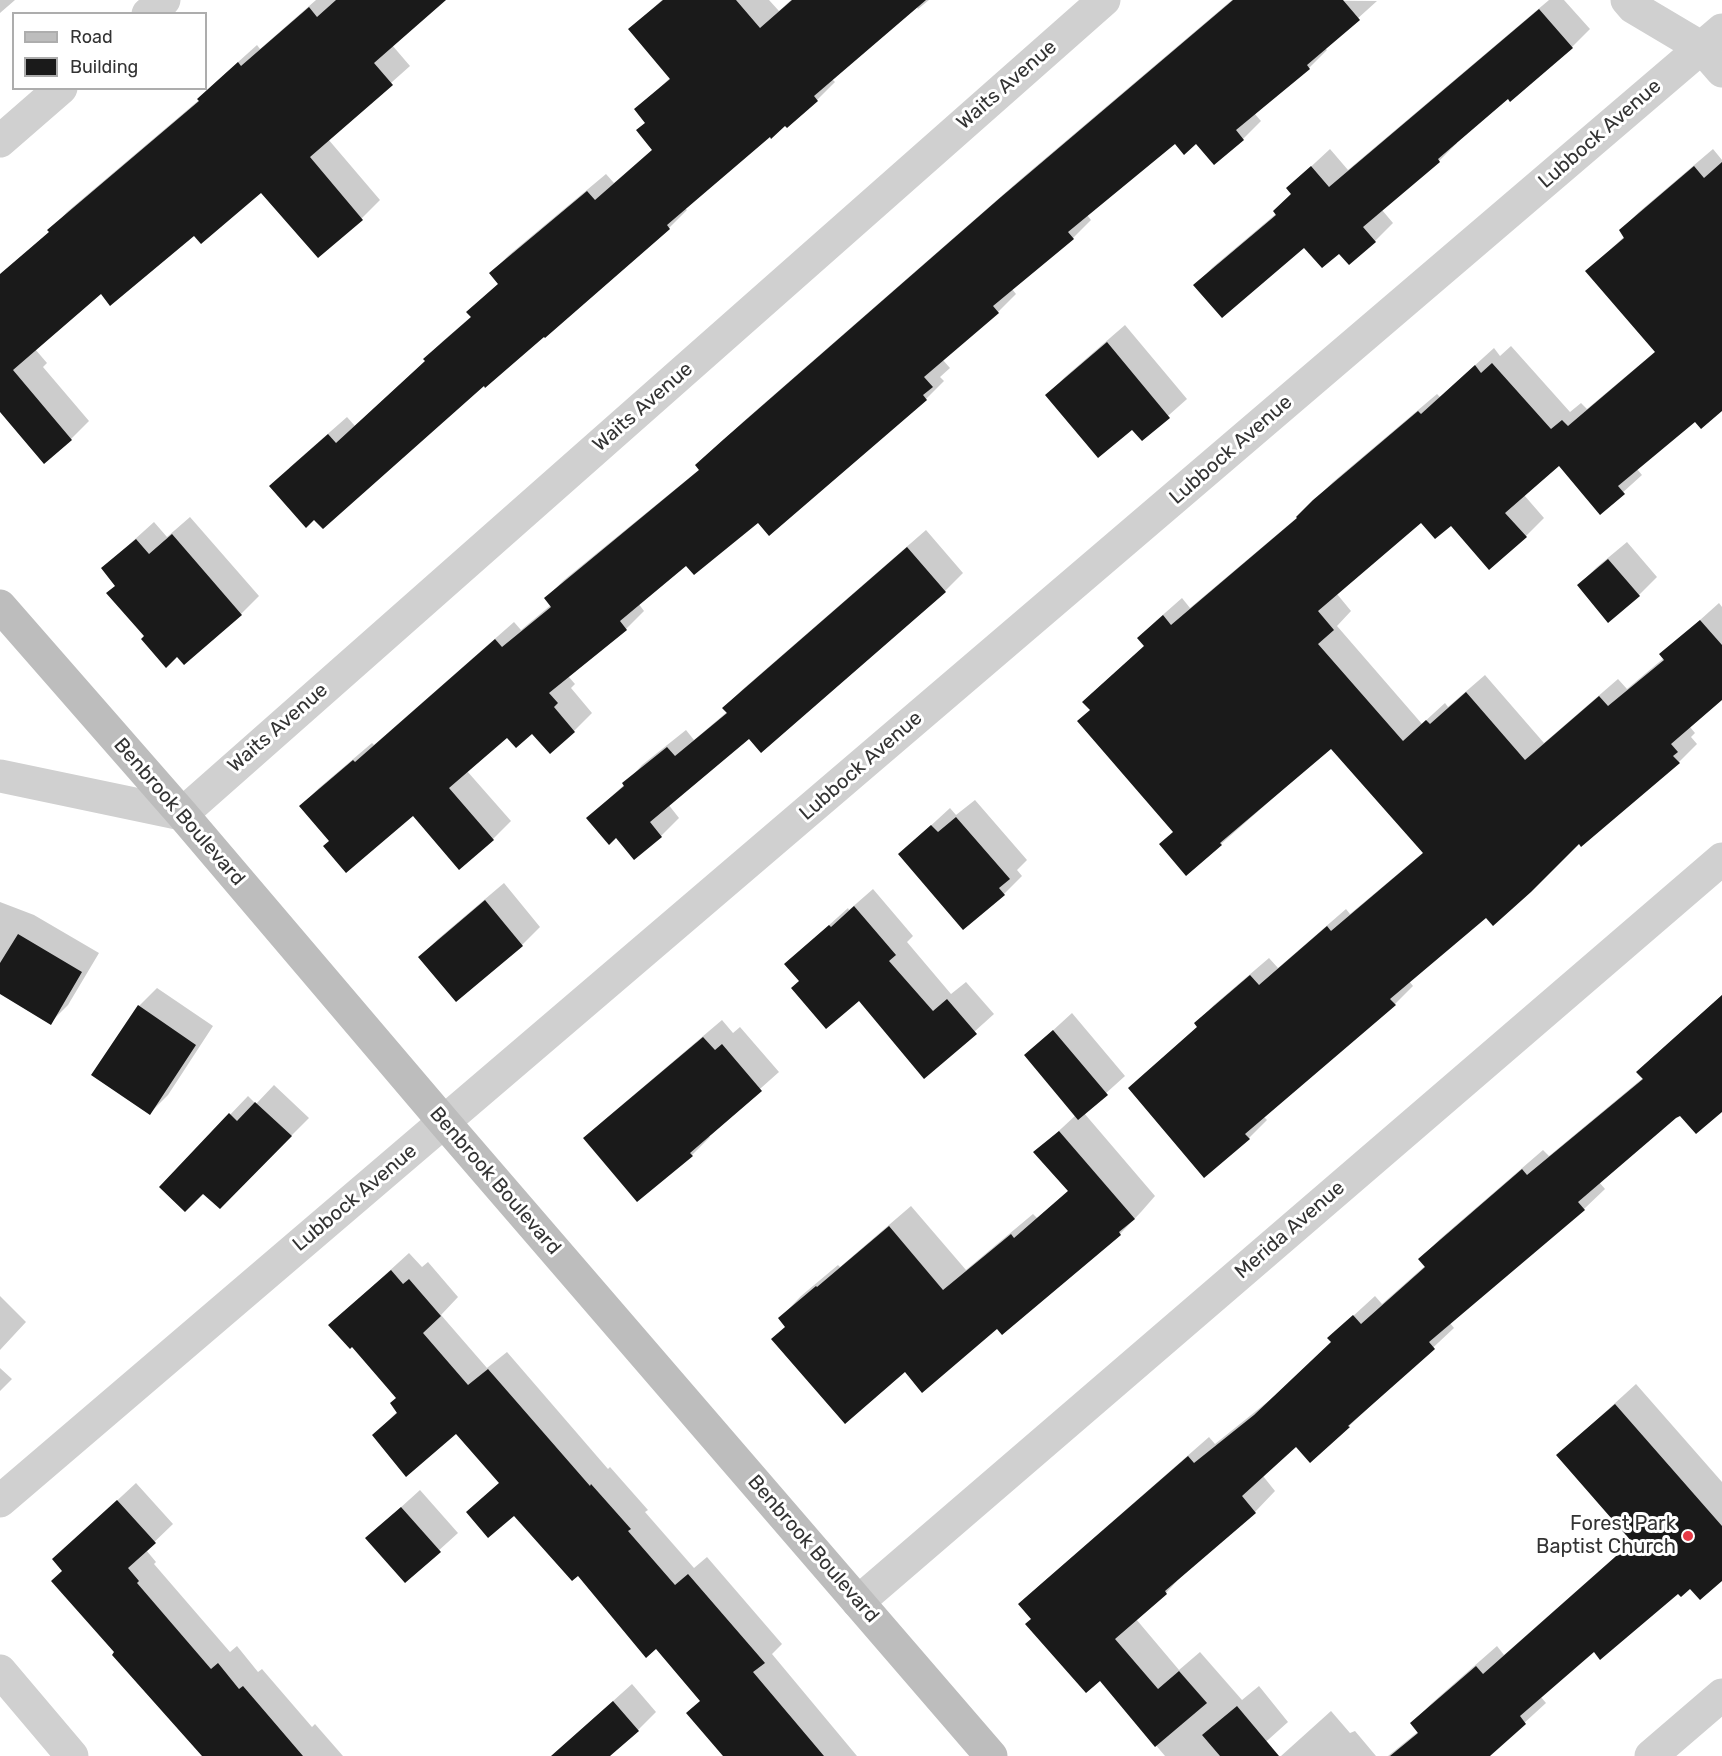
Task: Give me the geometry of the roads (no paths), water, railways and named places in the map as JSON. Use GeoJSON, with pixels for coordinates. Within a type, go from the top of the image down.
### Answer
{"type":"FeatureCollection","features":[{"type":"Feature","properties":{"kind":"street"},"geometry":{"type":"LineString","coordinates":[[150,12],[164,0]]}},
{"type":"Feature","properties":{"kind":"street","name":"Waits Avenue"},"geometry":{"type":"LineString","coordinates":[[182,814],[1104,0]]}},
{"type":"Feature","properties":{"kind":"street"},"geometry":{"type":"LineString","coordinates":[[1627,0],[1633,7],[1715,49]]}},
{"type":"Feature","properties":{"kind":"street","name":"Lubbock Avenue"},"geometry":{"type":"LineString","coordinates":[[0,1501],[444,1122],[1715,49]]}},
{"type":"Feature","properties":{"kind":"street"},"geometry":{"type":"LineString","coordinates":[[0,141],[59,90]]}},
{"type":"Feature","properties":{"kind":"street","name":"Benbrook Boulevard"},"geometry":{"type":"LineString","coordinates":[[0,606],[182,814],[444,1122],[991,1756]]}},
{"type":"Feature","properties":{"kind":"street"},"geometry":{"type":"LineString","coordinates":[[0,776],[182,814]]}},
{"type":"Feature","properties":{"kind":"street","name":"Merida Avenue"},"geometry":{"type":"LineString","coordinates":[[858,1602],[1722,859]]}},
{"type":"Feature","properties":{"kind":"street"},"geometry":{"type":"LineString","coordinates":[[0,1671],[72,1756]]}},
{"type":"Feature","properties":{"kind":"street"},"geometry":{"type":"LineString","coordinates":[[1651,1756],[1722,1695]]}},
{"type":"Feature","properties":{"kind":"place","name":"Forest Park Baptist Church"},"geometry":{"type":"Point","coordinates":[1688,1536]}}]}
